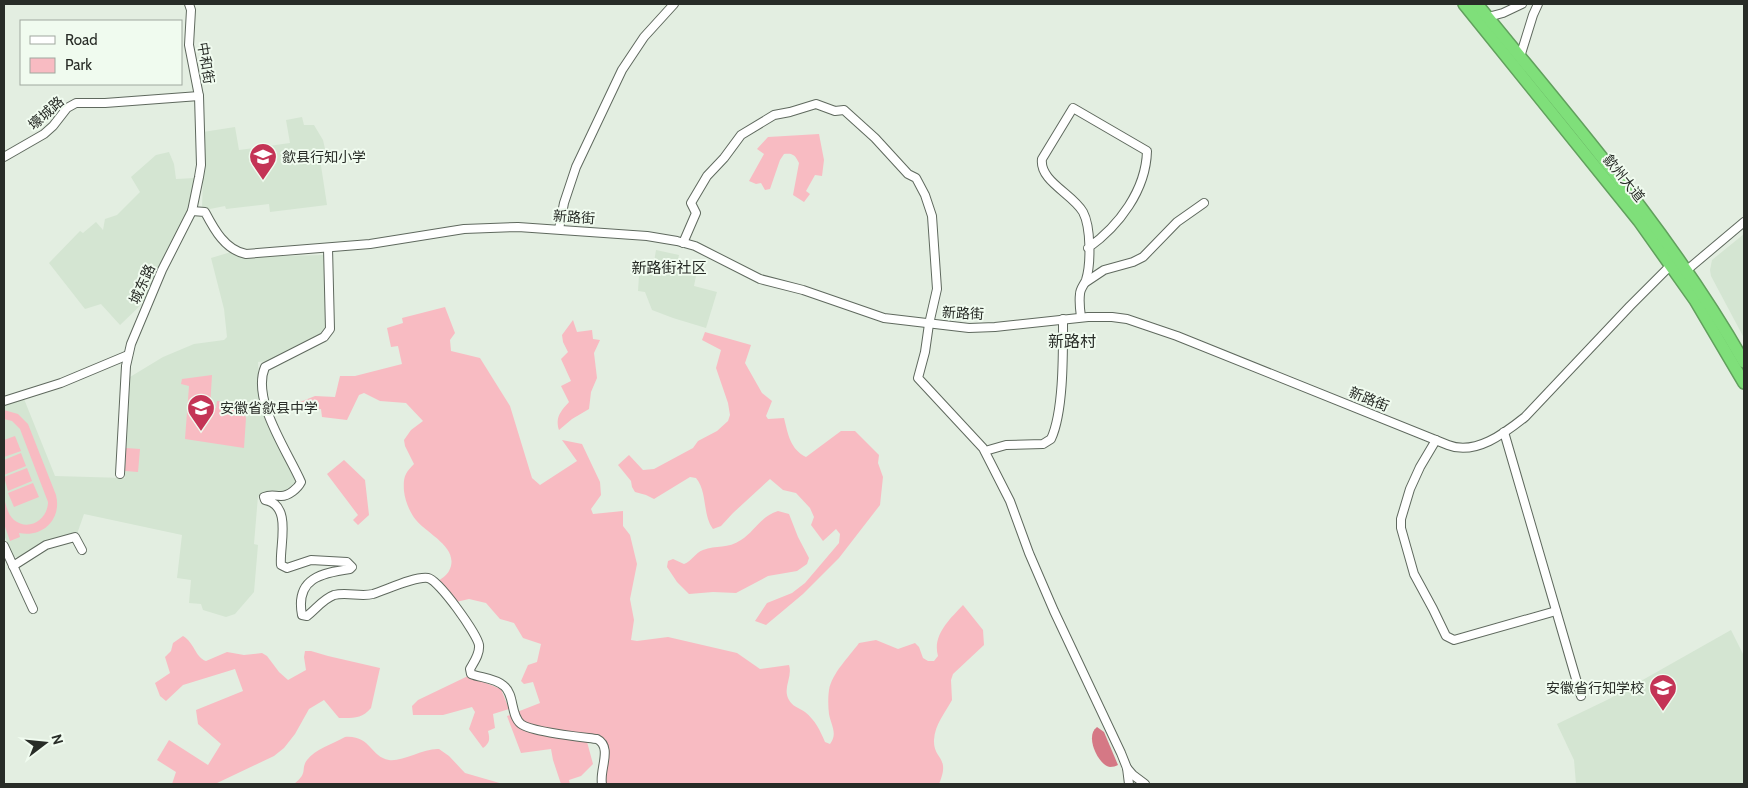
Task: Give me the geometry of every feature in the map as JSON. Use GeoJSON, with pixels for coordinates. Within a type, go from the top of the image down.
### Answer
{"type":"FeatureCollection","features":[{"type":"Feature","properties":{"kind":"highway","name":"歙州大道"},"geometry":{"type":"LineString","coordinates":[[1464,4],[1618,194],[1671,265],[1710,324],[1744,383]]}},
{"type":"Feature","properties":{"kind":"highway","name":"歙州大道"},"geometry":{"type":"LineString","coordinates":[[1477,4],[1648,215],[1719,318],[1744,362]]}},
{"type":"Feature","properties":{"kind":"street","name":"中和街"},"geometry":{"type":"LineString","coordinates":[[189,4],[191,10],[189,45],[199,96]]}},
{"type":"Feature","properties":{"kind":"street"},"geometry":{"type":"LineString","coordinates":[[560,229],[564,203],[576,167],[622,70],[644,37],[674,4]]}},
{"type":"Feature","properties":{"kind":"street"},"geometry":{"type":"LineString","coordinates":[[1488,17],[1503,13],[1522,4]]}},
{"type":"Feature","properties":{"kind":"street"},"geometry":{"type":"LineString","coordinates":[[1520,57],[1538,4]]}},
{"type":"Feature","properties":{"kind":"street","name":"壕城路"},"geometry":{"type":"LineString","coordinates":[[4,157],[44,134],[67,108],[76,103],[105,103],[199,96]]}},
{"type":"Feature","properties":{"kind":"street","name":"城东路"},"geometry":{"type":"LineString","coordinates":[[120,474],[128,355],[133,338],[162,270],[192,211],[201,165],[199,96]]}},
{"type":"Feature","properties":{"kind":"street"},"geometry":{"type":"LineString","coordinates":[[683,242],[696,213],[692,203],[707,176],[724,158],[741,135],[774,115],[790,112],[812,104],[835,111],[844,110],[875,138],[908,174],[916,178],[932,216],[938,289],[918,378],[985,451],[1010,500],[1029,553],[1054,611],[1127,768],[1145,784]]}},
{"type":"Feature","properties":{"kind":"street"},"geometry":{"type":"LineString","coordinates":[[1081,317],[1080,294],[1086,282],[1089,265],[1088,248],[1088,230],[1083,212],[1045,174],[1042,164],[1042,158],[1073,108],[1147,151],[1146,169],[1138,191],[1112,228],[1088,248]]}},
{"type":"Feature","properties":{"kind":"street"},"geometry":{"type":"LineString","coordinates":[[1086,282],[1110,268],[1133,262],[1143,257],[1177,222],[1204,203]]}},
{"type":"Feature","properties":{"kind":"street","name":"新路街"},"geometry":{"type":"LineString","coordinates":[[192,211],[205,212],[214,228],[228,246],[242,253],[370,244],[464,229],[518,227],[630,234],[683,242],[710,253],[760,279],[803,290],[884,318],[982,328],[1081,317],[1120,318],[1169,333],[1453,447],[1469,448],[1475,447],[1504,432],[1525,417],[1671,265]]}},
{"type":"Feature","properties":{"kind":"street"},"geometry":{"type":"LineString","coordinates":[[1687,270],[1744,222]]}},
{"type":"Feature","properties":{"kind":"street"},"geometry":{"type":"LineString","coordinates":[[328,248],[330,320],[328,333],[324,337],[265,367],[263,374],[263,394],[274,427],[301,482],[296,489],[282,496],[271,494],[264,497],[265,500],[275,504],[282,517],[281,565],[287,568],[315,560],[347,562],[352,567],[322,574],[310,582],[303,593],[302,615],[307,616],[325,600],[336,594],[372,594],[402,583],[426,578],[432,580],[456,606],[477,639],[478,651],[470,669],[471,674],[504,686],[509,694],[517,718],[523,726],[601,741],[606,749],[602,784]]}},
{"type":"Feature","properties":{"kind":"street"},"geometry":{"type":"LineString","coordinates":[[985,451],[1006,445],[1043,444],[1051,439],[1061,384],[1063,319]]}},
{"type":"Feature","properties":{"kind":"street"},"geometry":{"type":"LineString","coordinates":[[4,401],[61,383],[128,355]]}},
{"type":"Feature","properties":{"kind":"street"},"geometry":{"type":"LineString","coordinates":[[1504,432],[1581,696]]}},
{"type":"Feature","properties":{"kind":"street"},"geometry":{"type":"LineString","coordinates":[[1436,440],[1410,489],[1400,528],[1414,574],[1446,636],[1454,640],[1556,611]]}},
{"type":"Feature","properties":{"kind":"street"},"geometry":{"type":"LineString","coordinates":[[12,566],[46,545],[76,537],[82,550]]}},
{"type":"Feature","properties":{"kind":"street"},"geometry":{"type":"LineString","coordinates":[[4,546],[32,609]]}},
{"type":"Feature","properties":{"kind":"street"},"geometry":{"type":"LineString","coordinates":[[1127,768],[1129,784]]}},
{"type":"Feature","properties":{"kind":"shaded area","name":"歙县行知小学"},"geometry":{"type":"Polygon","coordinates":[[[302,117],[304,125],[314,125],[323,140],[325,149],[320,159],[327,205],[270,212],[269,204],[226,209],[225,206],[210,209],[202,208],[203,132],[235,127],[239,150],[290,143],[286,120],[302,117]]]}},
{"type":"Feature","properties":{"kind":"shaded area"},"geometry":{"type":"Polygon","coordinates":[[[169,152],[174,164],[176,179],[195,178],[191,209],[146,300],[120,325],[101,304],[85,309],[49,263],[80,231],[83,233],[96,222],[103,230],[105,219],[117,215],[140,192],[131,177],[156,155],[169,152]]]}},
{"type":"Feature","properties":{"kind":"shaded area"},"geometry":{"type":"Polygon","coordinates":[[[1744,234],[1744,338],[1711,276],[1710,270],[1712,260],[1744,234]]]}},
{"type":"Feature","properties":{"kind":"shaded area"},"geometry":{"type":"Polygon","coordinates":[[[656,250],[679,255],[678,260],[684,262],[682,272],[696,276],[694,286],[717,292],[706,328],[652,310],[645,292],[638,291],[640,260],[654,262],[656,250]]]}},
{"type":"Feature","properties":{"kind":"shaded area","name":"安徽省歙县中学"},"geometry":{"type":"Polygon","coordinates":[[[231,252],[240,257],[324,255],[326,333],[268,361],[258,362],[260,394],[299,483],[282,495],[274,491],[258,496],[254,544],[258,545],[254,592],[235,614],[226,617],[203,610],[201,604],[189,603],[191,580],[177,578],[182,535],[84,514],[77,534],[47,541],[21,557],[14,557],[4,535],[4,405],[24,399],[55,476],[125,478],[130,377],[163,357],[194,344],[224,340],[227,337],[224,309],[211,258],[231,252]]]}},
{"type":"Feature","properties":{"kind":"shaded area","name":"安徽省行知学校"},"geometry":{"type":"Polygon","coordinates":[[[1731,630],[1744,656],[1744,784],[1576,784],[1574,760],[1557,724],[1609,699],[1731,630]]]}},
{"type":"Feature","properties":{"kind":"shaded area"},"geometry":{"type":"Polygon","coordinates":[[[1097,727],[1104,732],[1118,765],[1110,767],[1102,762],[1098,756],[1092,743],[1093,731],[1097,727]]]}},
{"type":"Feature","properties":{"kind":"green space"},"geometry":{"type":"Polygon","coordinates":[[[819,134],[824,160],[822,176],[815,175],[806,191],[810,194],[804,202],[793,195],[799,163],[792,154],[784,154],[780,160],[770,189],[765,190],[761,183],[756,184],[749,181],[764,154],[757,149],[768,137],[819,134]]]}},
{"type":"Feature","properties":{"kind":"green space"},"geometry":{"type":"Polygon","coordinates":[[[445,307],[455,333],[450,340],[451,351],[480,358],[510,406],[532,478],[540,485],[577,461],[562,440],[582,444],[600,482],[601,495],[591,509],[593,514],[623,511],[623,526],[630,535],[637,564],[630,599],[634,620],[631,640],[668,637],[737,653],[760,669],[789,665],[790,674],[787,696],[790,702],[812,718],[825,742],[830,744],[834,737],[828,708],[831,684],[837,671],[859,643],[876,640],[898,649],[915,643],[919,647],[923,658],[928,661],[934,661],[938,656],[938,641],[943,628],[963,605],[983,630],[984,645],[953,674],[951,680],[952,700],[938,724],[934,740],[934,746],[943,768],[939,784],[604,784],[606,744],[577,733],[530,726],[522,722],[517,712],[540,703],[533,682],[524,684],[521,681],[528,665],[537,662],[541,644],[523,638],[514,623],[500,619],[486,603],[469,599],[456,602],[437,582],[449,571],[450,555],[447,548],[414,517],[407,503],[404,491],[405,476],[414,464],[404,440],[411,430],[423,421],[406,403],[380,401],[364,393],[359,395],[347,420],[322,417],[321,409],[298,412],[295,404],[315,396],[335,397],[340,376],[355,376],[402,364],[398,346],[391,347],[387,328],[403,323],[402,318],[445,307]]]}},
{"type":"Feature","properties":{"kind":"green space"},"geometry":{"type":"Polygon","coordinates":[[[573,320],[577,332],[592,330],[593,339],[600,340],[594,353],[597,378],[591,392],[589,409],[572,419],[559,430],[558,418],[569,402],[561,386],[571,381],[561,359],[568,352],[562,335],[573,320]]]}},
{"type":"Feature","properties":{"kind":"green space"},"geometry":{"type":"Polygon","coordinates":[[[705,332],[751,345],[745,363],[762,393],[772,401],[766,416],[768,419],[784,418],[790,440],[801,454],[806,457],[841,431],[855,431],[879,455],[878,463],[883,477],[880,505],[839,558],[803,594],[766,625],[755,621],[767,603],[792,593],[805,583],[839,543],[840,534],[836,529],[823,541],[811,525],[814,517],[810,508],[796,493],[783,490],[770,479],[721,526],[713,529],[707,517],[700,484],[696,478],[690,477],[654,499],[635,492],[631,481],[618,465],[629,455],[643,470],[654,469],[693,448],[698,441],[717,431],[728,421],[730,415],[728,403],[716,368],[721,350],[702,340],[705,332]]]}},
{"type":"Feature","properties":{"kind":"green space"},"geometry":{"type":"Polygon","coordinates":[[[212,375],[210,408],[216,408],[217,401],[240,403],[246,418],[244,448],[185,439],[189,386],[181,384],[182,379],[212,375]]]}},
{"type":"Feature","properties":{"kind":"green space"},"geometry":{"type":"Polygon","coordinates":[[[4,410],[18,414],[28,424],[56,495],[57,504],[53,519],[43,530],[28,534],[19,533],[20,537],[10,541],[4,524],[4,498],[12,518],[26,525],[37,522],[45,514],[48,502],[20,429],[12,421],[4,419],[4,410]]]}},
{"type":"Feature","properties":{"kind":"green space"},"geometry":{"type":"Polygon","coordinates":[[[15,436],[21,451],[4,457],[4,440],[15,436]]]}},
{"type":"Feature","properties":{"kind":"green space"},"geometry":{"type":"Polygon","coordinates":[[[126,448],[140,449],[138,472],[125,471],[126,448]]]}},
{"type":"Feature","properties":{"kind":"green space"},"geometry":{"type":"Polygon","coordinates":[[[21,453],[26,466],[4,475],[4,460],[21,453]]]}},
{"type":"Feature","properties":{"kind":"green space"},"geometry":{"type":"Polygon","coordinates":[[[344,460],[365,480],[369,515],[358,525],[353,520],[358,515],[327,474],[344,460]]]}},
{"type":"Feature","properties":{"kind":"green space"},"geometry":{"type":"Polygon","coordinates":[[[27,468],[32,481],[8,491],[4,477],[27,468]]]}},
{"type":"Feature","properties":{"kind":"green space"},"geometry":{"type":"Polygon","coordinates":[[[33,483],[39,497],[14,507],[8,493],[33,483]]]}},
{"type":"Feature","properties":{"kind":"green space"},"geometry":{"type":"Polygon","coordinates":[[[778,511],[789,514],[809,558],[807,564],[797,571],[768,576],[736,593],[689,594],[677,582],[667,567],[668,561],[673,559],[684,564],[703,550],[736,543],[767,516],[778,511]]]}},
{"type":"Feature","properties":{"kind":"green space"},"geometry":{"type":"Polygon","coordinates":[[[183,636],[190,642],[199,656],[206,661],[227,652],[244,655],[262,653],[267,656],[279,672],[288,680],[306,670],[305,651],[380,668],[371,708],[361,716],[339,718],[324,700],[309,709],[295,734],[284,748],[274,756],[215,784],[172,784],[176,772],[157,760],[169,740],[208,765],[221,744],[198,724],[196,710],[243,691],[235,669],[183,685],[166,701],[160,696],[155,683],[170,673],[165,657],[171,651],[173,643],[183,636]]]}},
{"type":"Feature","properties":{"kind":"green space"},"geometry":{"type":"Polygon","coordinates":[[[468,676],[501,689],[509,709],[493,714],[495,728],[488,731],[489,741],[483,748],[469,729],[475,712],[472,707],[443,715],[413,715],[412,706],[418,700],[468,676]]]}},
{"type":"Feature","properties":{"kind":"green space"},"geometry":{"type":"Polygon","coordinates":[[[513,714],[520,726],[586,738],[593,764],[581,776],[569,780],[570,784],[561,784],[551,749],[521,753],[507,716],[513,714]]]}},
{"type":"Feature","properties":{"kind":"green space"},"geometry":{"type":"Polygon","coordinates":[[[345,737],[360,739],[378,755],[389,760],[439,749],[449,756],[465,773],[503,784],[294,784],[303,774],[305,763],[310,756],[345,737]]]}},
{"type":"Feature","properties":{"kind":"place","name":"歙县行知小学"},"geometry":{"type":"Point","coordinates":[263,181]}},
{"type":"Feature","properties":{"kind":"place","name":"安徽省歙县中学"},"geometry":{"type":"Point","coordinates":[201,432]}},
{"type":"Feature","properties":{"kind":"place","name":"安徽省行知学校"},"geometry":{"type":"Point","coordinates":[1663,712]}},
{"type":"Feature","properties":{"kind":"district","name":"新路街社区"},"geometry":{"type":"Point","coordinates":[669,268]}},
{"type":"Feature","properties":{"kind":"district","name":"新路村"},"geometry":{"type":"Point","coordinates":[1072,341]}}]}
